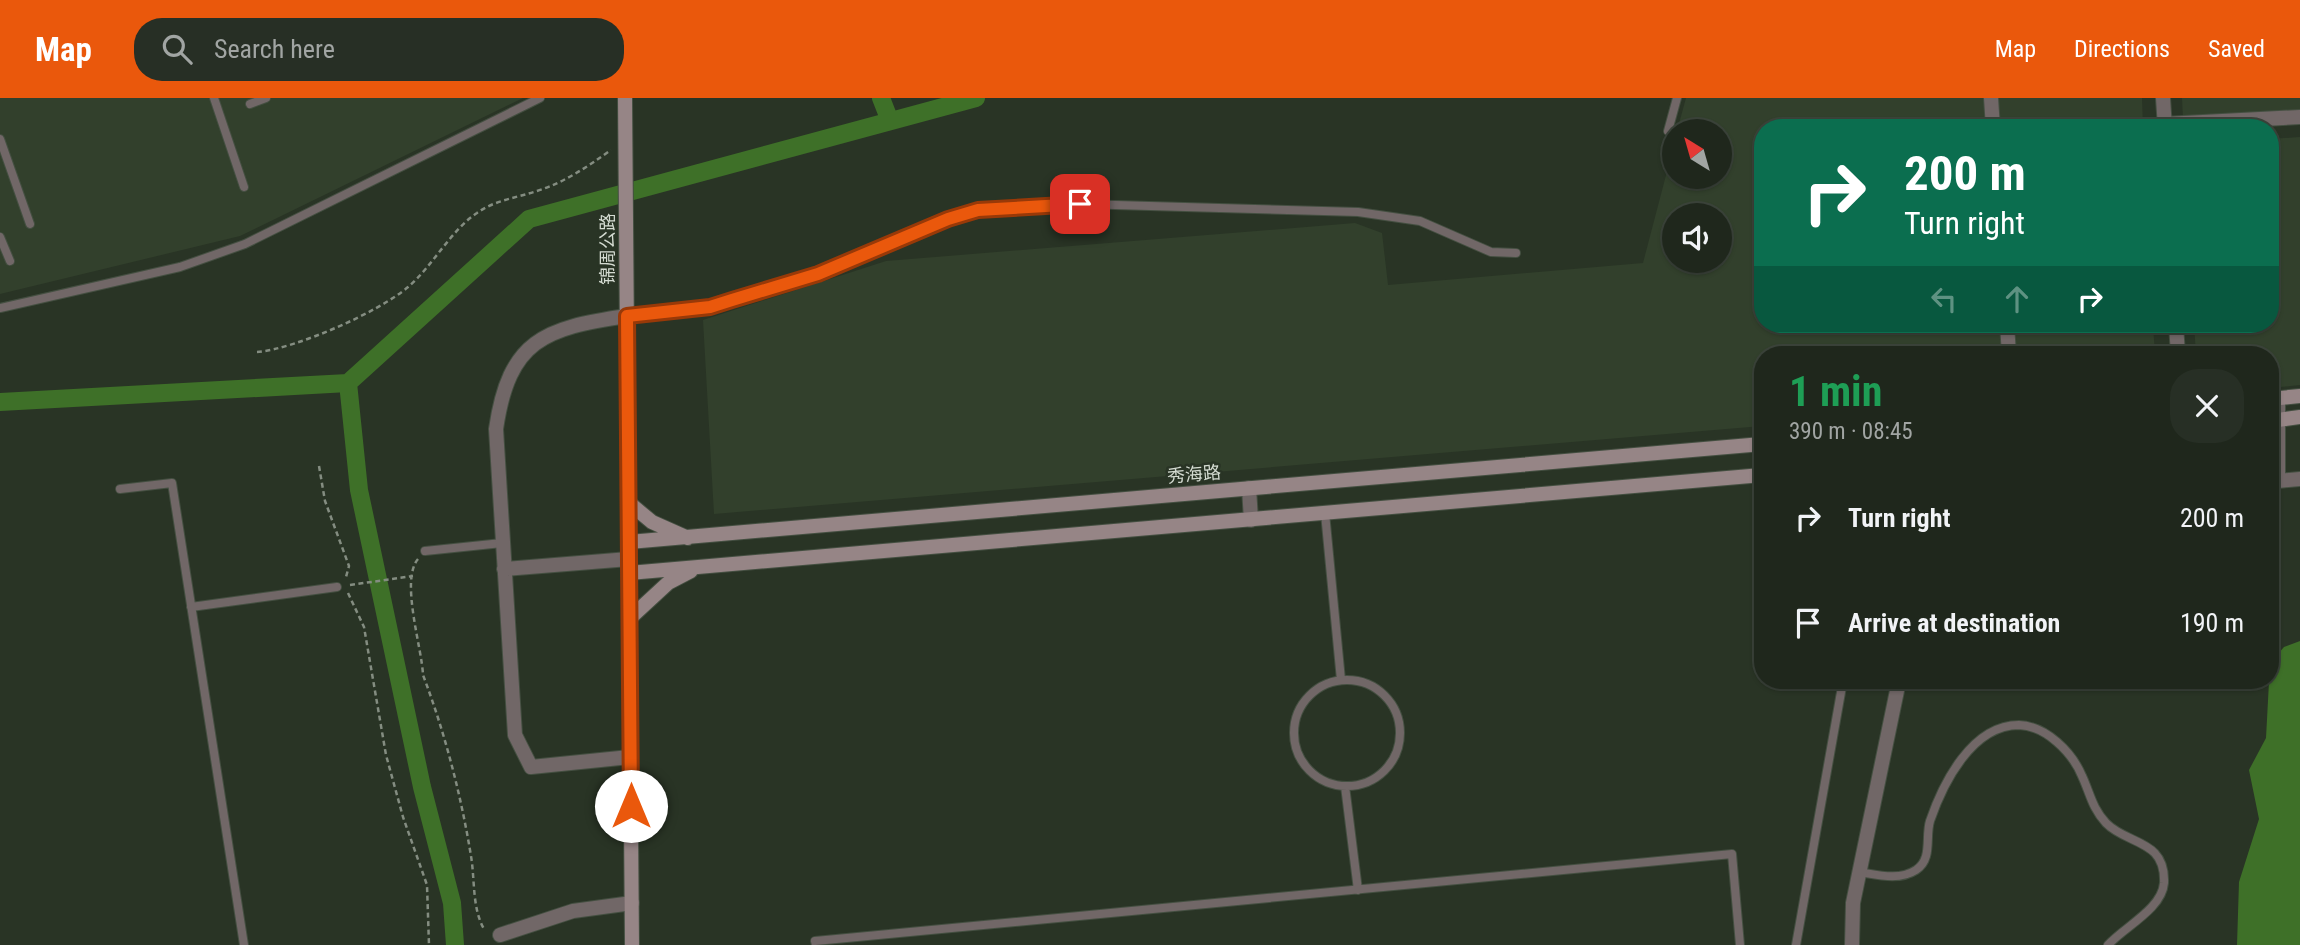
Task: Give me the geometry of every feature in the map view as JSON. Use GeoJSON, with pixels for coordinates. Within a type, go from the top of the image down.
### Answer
{"type":"FeatureCollection","features":[{"type":"Feature","properties":{"kind":"main road","name":"锦周公路"},"geometry":{"type":"LineString","coordinates":[[625,98],[632,945]]}},
{"type":"Feature","properties":{"kind":"main road"},"geometry":{"type":"LineString","coordinates":[[2279,399],[2300,396]]}},
{"type":"Feature","properties":{"kind":"main road"},"geometry":{"type":"LineString","coordinates":[[2279,420],[2300,418]]}},
{"type":"Feature","properties":{"kind":"main road","name":"秀海路"},"geometry":{"type":"LineString","coordinates":[[629,542],[689,539],[1754,445]]}},
{"type":"Feature","properties":{"kind":"main road"},"geometry":{"type":"LineString","coordinates":[[629,566],[698,567],[1754,476]]}},
{"type":"Feature","properties":{"kind":"main road"},"geometry":{"type":"LineString","coordinates":[[628,502],[652,522],[689,539]]}},
{"type":"Feature","properties":{"kind":"main road"},"geometry":{"type":"LineString","coordinates":[[629,619],[668,583],[698,567]]}},
{"type":"Feature","properties":{"kind":"street"},"geometry":{"type":"LineString","coordinates":[[1991,98],[1992,119]]}},
{"type":"Feature","properties":{"kind":"street"},"geometry":{"type":"LineString","coordinates":[[2163,98],[2164,119]]}},
{"type":"Feature","properties":{"kind":"street"},"geometry":{"type":"LineString","coordinates":[[2270,119],[2300,117]]}},
{"type":"Feature","properties":{"kind":"street"},"geometry":{"type":"LineString","coordinates":[[627,316],[556,330],[534,343],[514,366],[500,399],[496,429],[514,735],[531,767],[630,757]]}},
{"type":"Feature","properties":{"kind":"street"},"geometry":{"type":"LineString","coordinates":[[2279,481],[2300,479]]}},
{"type":"Feature","properties":{"kind":"street"},"geometry":{"type":"LineString","coordinates":[[1249,488],[1251,520]]}},
{"type":"Feature","properties":{"kind":"street"},"geometry":{"type":"LineString","coordinates":[[504,569],[629,566]]}},
{"type":"Feature","properties":{"kind":"street"},"geometry":{"type":"LineString","coordinates":[[1852,945],[1853,903],[1897,689]]}},
{"type":"Feature","properties":{"kind":"street"},"geometry":{"type":"LineString","coordinates":[[500,935],[573,911],[632,903]]}},
{"type":"Feature","properties":{"kind":"lane"},"geometry":{"type":"LineString","coordinates":[[214,98],[244,187]]}},
{"type":"Feature","properties":{"kind":"lane"},"geometry":{"type":"LineString","coordinates":[[250,104],[266,98]]}},
{"type":"Feature","properties":{"kind":"lane"},"geometry":{"type":"LineString","coordinates":[[0,308],[180,267],[246,244],[540,98]]}},
{"type":"Feature","properties":{"kind":"lane"},"geometry":{"type":"LineString","coordinates":[[1671,119],[1677,98]]}},
{"type":"Feature","properties":{"kind":"lane"},"geometry":{"type":"LineString","coordinates":[[0,139],[30,224]]}},
{"type":"Feature","properties":{"kind":"lane"},"geometry":{"type":"LineString","coordinates":[[627,316],[710,307],[734,300],[818,274],[948,219],[978,210],[1080,204],[1358,212],[1420,221],[1491,252],[1517,253]]}},
{"type":"Feature","properties":{"kind":"lane"},"geometry":{"type":"LineString","coordinates":[[0,237],[10,261]]}},
{"type":"Feature","properties":{"kind":"lane"},"geometry":{"type":"LineString","coordinates":[[120,489],[172,483],[244,945]]}},
{"type":"Feature","properties":{"kind":"lane"},"geometry":{"type":"LineString","coordinates":[[1325,513],[1341,680]]}},
{"type":"Feature","properties":{"kind":"lane"},"geometry":{"type":"LineString","coordinates":[[425,551],[502,543]]}},
{"type":"Feature","properties":{"kind":"lane"},"geometry":{"type":"LineString","coordinates":[[191,607],[340,587]]}},
{"type":"Feature","properties":{"kind":"lane"},"geometry":{"type":"LineString","coordinates":[[1341,680],[1359,680],[1375,687],[1388,698],[1397,713],[1401,730],[1399,747],[1391,763],[1379,776],[1363,784],[1345,786],[1328,782],[1313,773],[1301,760],[1295,743],[1295,726],[1300,709],[1310,695],[1325,685],[1341,680]]}},
{"type":"Feature","properties":{"kind":"lane"},"geometry":{"type":"LineString","coordinates":[[1796,945],[1842,689]]}},
{"type":"Feature","properties":{"kind":"lane"},"geometry":{"type":"LineString","coordinates":[[1859,873],[1902,877],[1919,868],[1928,852],[1929,824],[1944,789],[1964,756],[1990,732],[2018,725],[2045,730],[2082,774],[2090,802],[2107,824],[2122,835],[2146,843],[2162,866],[2164,886],[2154,905],[2108,945]]}},
{"type":"Feature","properties":{"kind":"lane"},"geometry":{"type":"LineString","coordinates":[[1345,786],[1358,890]]}},
{"type":"Feature","properties":{"kind":"lane"},"geometry":{"type":"LineString","coordinates":[[816,945],[815,941],[1732,854],[1740,945]]}},
{"type":"Feature","properties":{"kind":"path"},"geometry":{"type":"LineString","coordinates":[[257,352],[278,350],[373,310],[407,288],[474,214],[493,203],[537,191],[575,175],[625,140]]}},
{"type":"Feature","properties":{"kind":"path"},"geometry":{"type":"LineString","coordinates":[[319,466],[325,501],[349,566],[340,587]]}},
{"type":"Feature","properties":{"kind":"path"},"geometry":{"type":"LineString","coordinates":[[425,551],[414,563],[412,617],[424,675],[456,783],[471,858],[478,918],[486,931],[500,935]]}},
{"type":"Feature","properties":{"kind":"path"},"geometry":{"type":"LineString","coordinates":[[340,587],[413,576]]}},
{"type":"Feature","properties":{"kind":"path"},"geometry":{"type":"LineString","coordinates":[[340,587],[364,627],[386,755],[402,817],[428,885],[429,945]]}},
{"type":"Feature","properties":{"kind":"shaded area"},"geometry":{"type":"Polygon","coordinates":[[[0,98],[523,98],[240,236],[0,294],[0,98]]]}},
{"type":"Feature","properties":{"kind":"shaded area"},"geometry":{"type":"Polygon","coordinates":[[[1686,98],[2142,98],[2143,119],[1754,119],[1754,333],[2154,333],[2154,346],[1754,346],[1754,427],[714,514],[703,320],[886,261],[1355,223],[1382,233],[1388,285],[1643,263],[1662,189],[1732,189],[1732,119],[1680,119],[1686,98]]]}},
{"type":"Feature","properties":{"kind":"shaded area"},"geometry":{"type":"Polygon","coordinates":[[[2182,98],[2300,98],[2300,111],[2183,119],[2182,98]]]}},
{"type":"Feature","properties":{"kind":"shaded area"},"geometry":{"type":"Polygon","coordinates":[[[2300,137],[2300,385],[2279,387],[2279,346],[2195,346],[2195,333],[2279,333],[2279,138],[2300,137]]]}},
{"type":"Feature","properties":{"kind":"shaded area"},"geometry":{"type":"Polygon","coordinates":[[[2300,641],[2300,945],[2237,945],[2239,882],[2259,819],[2249,770],[2266,738],[2269,689],[2279,689],[2279,653],[2284,647],[2300,641]]]}},
{"type":"Feature","properties":{"kind":"waterway"},"geometry":{"type":"LineString","coordinates":[[881,98],[890,121]]}},
{"type":"Feature","properties":{"kind":"waterway"},"geometry":{"type":"LineString","coordinates":[[0,402],[348,383],[529,219],[976,98]]}},
{"type":"Feature","properties":{"kind":"waterway"},"geometry":{"type":"LineString","coordinates":[[348,383],[359,490],[422,787],[452,903],[455,945]]}},
{"type":"Feature","properties":{"kind":"route"},"geometry":{"type":"LineString","coordinates":[[631,806],[627,316],[710,307],[818,274],[948,219],[978,210],[1080,204]]}}]}
